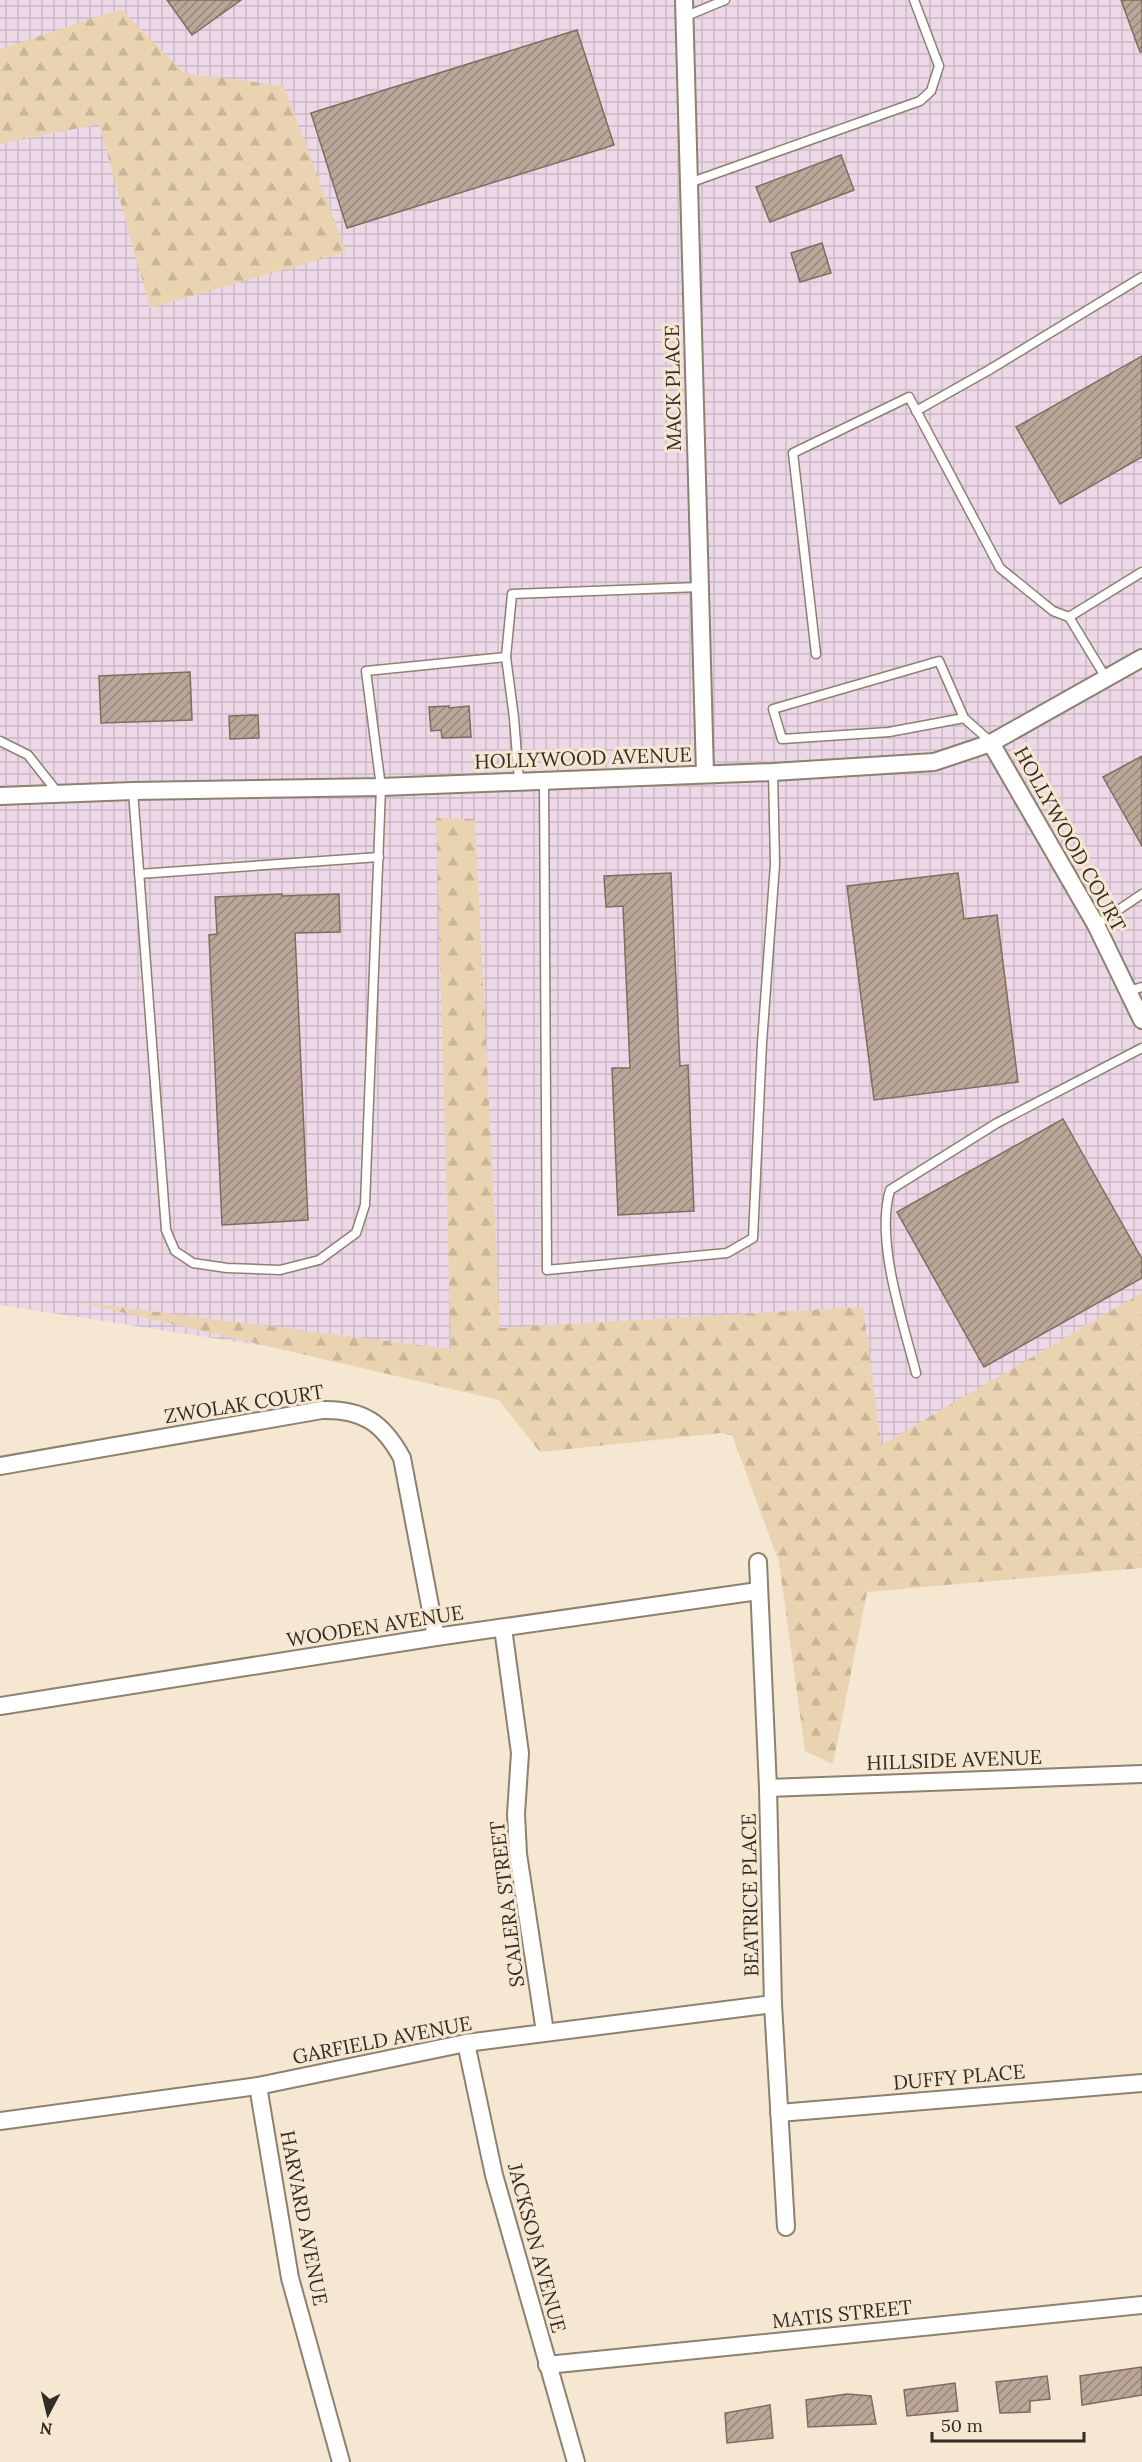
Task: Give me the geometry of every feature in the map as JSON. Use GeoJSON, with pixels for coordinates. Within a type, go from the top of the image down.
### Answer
{"type":"FeatureCollection","features":[{"type":"Feature","properties":{"kind":"street","name":"MACK PLACE"},"geometry":{"type":"LineString","coordinates":[[684,0],[705,774]]}},
{"type":"Feature","properties":{"kind":"street","name":"HOLLYWOOD AVENUE"},"geometry":{"type":"LineString","coordinates":[[0,796],[133,791],[381,787],[773,772],[934,762],[991,743],[1142,657]]}},
{"type":"Feature","properties":{"kind":"street","name":"HOLLYWOOD COURT"},"geometry":{"type":"LineString","coordinates":[[991,743],[1135,989],[1142,1020]]}},
{"type":"Feature","properties":{"kind":"street","name":"ZWOLAK COURT"},"geometry":{"type":"LineString","coordinates":[[0,1466],[322,1410],[353,1412],[374,1422],[391,1437],[402,1458],[436,1637]]}},
{"type":"Feature","properties":{"kind":"street","name":"BEATRICE PLACE"},"geometry":{"type":"LineString","coordinates":[[758,1562],[768,1788],[773,2004],[786,2227]]}},
{"type":"Feature","properties":{"kind":"street","name":"WOODEN AVENUE"},"geometry":{"type":"LineString","coordinates":[[0,1706],[436,1637],[758,1591]]}},
{"type":"Feature","properties":{"kind":"street","name":"SCALERA STREET"},"geometry":{"type":"LineString","coordinates":[[503,1628],[520,1753],[516,1814],[518,1854],[545,2032]]}},
{"type":"Feature","properties":{"kind":"street","name":"HILLSIDE AVENUE"},"geometry":{"type":"LineString","coordinates":[[768,1788],[1142,1774]]}},
{"type":"Feature","properties":{"kind":"street","name":"GARFIELD AVENUE"},"geometry":{"type":"LineString","coordinates":[[0,2121],[258,2086],[466,2043],[773,2004]]}},
{"type":"Feature","properties":{"kind":"street","name":"JACKSON AVENUE"},"geometry":{"type":"LineString","coordinates":[[466,2043],[494,2175],[576,2462]]}},
{"type":"Feature","properties":{"kind":"street","name":"DUFFY PLACE"},"geometry":{"type":"LineString","coordinates":[[779,2113],[1142,2083]]}},
{"type":"Feature","properties":{"kind":"street","name":"HARVARD AVENUE"},"geometry":{"type":"LineString","coordinates":[[258,2086],[290,2278],[341,2462]]}},
{"type":"Feature","properties":{"kind":"street","name":"MATIS STREET"},"geometry":{"type":"LineString","coordinates":[[547,2365],[1142,2305]]}},
{"type":"Feature","properties":{"kind":"lane"},"geometry":{"type":"LineString","coordinates":[[684,17],[725,0]]}},
{"type":"Feature","properties":{"kind":"lane"},"geometry":{"type":"LineString","coordinates":[[689,183],[920,101],[930,91],[939,66],[914,0]]}},
{"type":"Feature","properties":{"kind":"lane"},"geometry":{"type":"LineString","coordinates":[[916,411],[1142,277]]}},
{"type":"Feature","properties":{"kind":"lane"},"geometry":{"type":"LineString","coordinates":[[816,654],[793,453],[909,397],[1000,568],[1053,611],[1069,617],[1106,678]]}},
{"type":"Feature","properties":{"kind":"lane"},"geometry":{"type":"LineString","coordinates":[[1069,617],[1142,573]]}},
{"type":"Feature","properties":{"kind":"lane"},"geometry":{"type":"LineString","coordinates":[[519,781],[506,657],[512,594],[699,587]]}},
{"type":"Feature","properties":{"kind":"lane"},"geometry":{"type":"LineString","coordinates":[[133,791],[166,1230],[176,1251],[193,1263],[227,1268],[280,1270],[319,1260],[356,1233],[365,1205],[381,787],[366,671],[506,657]]}},
{"type":"Feature","properties":{"kind":"lane"},"geometry":{"type":"LineString","coordinates":[[964,718],[889,732],[782,739],[773,709],[939,661],[964,718],[991,743]]}},
{"type":"Feature","properties":{"kind":"lane"},"geometry":{"type":"LineString","coordinates":[[0,741],[28,755],[58,794]]}},
{"type":"Feature","properties":{"kind":"lane"},"geometry":{"type":"LineString","coordinates":[[544,780],[547,1270],[728,1253],[753,1239],[762,1043],[775,864],[773,772]]}},
{"type":"Feature","properties":{"kind":"lane"},"geometry":{"type":"LineString","coordinates":[[139,874],[379,856]]}},
{"type":"Feature","properties":{"kind":"lane"},"geometry":{"type":"LineString","coordinates":[[1096,925],[1142,894]]}},
{"type":"Feature","properties":{"kind":"lane"},"geometry":{"type":"LineString","coordinates":[[916,1373],[887,1252],[886,1206],[890,1190],[997,1123],[1142,1048]]}},
{"type":"Feature","properties":{"kind":"shaded area"},"geometry":{"type":"Polygon","coordinates":[[[0,0],[1142,0],[1142,1334],[859,1467],[554,1391],[0,1305],[0,0]]]}},
{"type":"Feature","properties":{"kind":"green space"},"geometry":{"type":"Polygon","coordinates":[[[121,9],[184,73],[284,86],[346,252],[150,308],[99,124],[0,144],[0,49],[121,9]]]}},
{"type":"Feature","properties":{"kind":"green space"},"geometry":{"type":"Polygon","coordinates":[[[436,818],[475,819],[500,1328],[863,1307],[881,1445],[1142,1293],[1142,1568],[867,1592],[833,1764],[805,1751],[779,1562],[731,1432],[540,1452],[499,1400],[78,1302],[451,1349],[436,818]]]}},
{"type":"Feature","properties":{"kind":"building"},"geometry":{"type":"Polygon","coordinates":[[[167,0],[241,0],[192,35],[167,0]]]}},
{"type":"Feature","properties":{"kind":"building"},"geometry":{"type":"Polygon","coordinates":[[[1121,0],[1142,0],[1142,52],[1140,52],[1121,0]]]}},
{"type":"Feature","properties":{"kind":"building"},"geometry":{"type":"Polygon","coordinates":[[[577,30],[614,145],[347,228],[311,113],[577,30]]]}},
{"type":"Feature","properties":{"kind":"building"},"geometry":{"type":"Polygon","coordinates":[[[841,155],[854,190],[770,222],[756,187],[841,155]]]}},
{"type":"Feature","properties":{"kind":"building"},"geometry":{"type":"Polygon","coordinates":[[[822,243],[831,273],[800,282],[791,253],[822,243]]]}},
{"type":"Feature","properties":{"kind":"building"},"geometry":{"type":"Polygon","coordinates":[[[1142,356],[1142,457],[1060,504],[1016,427],[1142,356]]]}},
{"type":"Feature","properties":{"kind":"building"},"geometry":{"type":"Polygon","coordinates":[[[190,672],[192,720],[101,723],[99,676],[190,672]]]}},
{"type":"Feature","properties":{"kind":"building"},"geometry":{"type":"Polygon","coordinates":[[[449,706],[449,708],[469,706],[471,737],[442,738],[441,730],[431,731],[429,707],[449,706]]]}},
{"type":"Feature","properties":{"kind":"building"},"geometry":{"type":"Polygon","coordinates":[[[258,715],[259,738],[230,739],[229,716],[258,715]]]}},
{"type":"Feature","properties":{"kind":"building"},"geometry":{"type":"Polygon","coordinates":[[[1142,756],[1142,846],[1103,777],[1142,756]]]}},
{"type":"Feature","properties":{"kind":"building"},"geometry":{"type":"Polygon","coordinates":[[[671,873],[680,1066],[688,1065],[694,1211],[618,1215],[612,1068],[630,1068],[623,906],[606,907],[604,876],[671,873]]]}},
{"type":"Feature","properties":{"kind":"building"},"geometry":{"type":"Polygon","coordinates":[[[958,873],[964,919],[997,915],[1018,1082],[874,1100],[847,886],[958,873]]]}},
{"type":"Feature","properties":{"kind":"building"},"geometry":{"type":"Polygon","coordinates":[[[282,894],[282,896],[339,894],[340,932],[295,933],[308,1220],[222,1225],[209,935],[217,934],[215,897],[282,894]]]}},
{"type":"Feature","properties":{"kind":"building"},"geometry":{"type":"Polygon","coordinates":[[[1063,1119],[1142,1259],[1142,1278],[984,1367],[897,1212],[1063,1119]]]}},
{"type":"Feature","properties":{"kind":"building"},"geometry":{"type":"Polygon","coordinates":[[[1142,2367],[1142,2395],[1082,2405],[1080,2376],[1142,2367]]]}},
{"type":"Feature","properties":{"kind":"building"},"geometry":{"type":"Polygon","coordinates":[[[1047,2376],[1050,2399],[1030,2401],[1030,2412],[1000,2413],[996,2382],[1047,2376]]]}},
{"type":"Feature","properties":{"kind":"building"},"geometry":{"type":"Polygon","coordinates":[[[955,2383],[958,2411],[907,2416],[904,2390],[955,2383]]]}},
{"type":"Feature","properties":{"kind":"building"},"geometry":{"type":"Polygon","coordinates":[[[847,2394],[871,2396],[876,2424],[808,2427],[806,2400],[847,2394]]]}},
{"type":"Feature","properties":{"kind":"building"},"geometry":{"type":"Polygon","coordinates":[[[770,2405],[773,2438],[727,2443],[725,2413],[770,2405]]]}}]}
